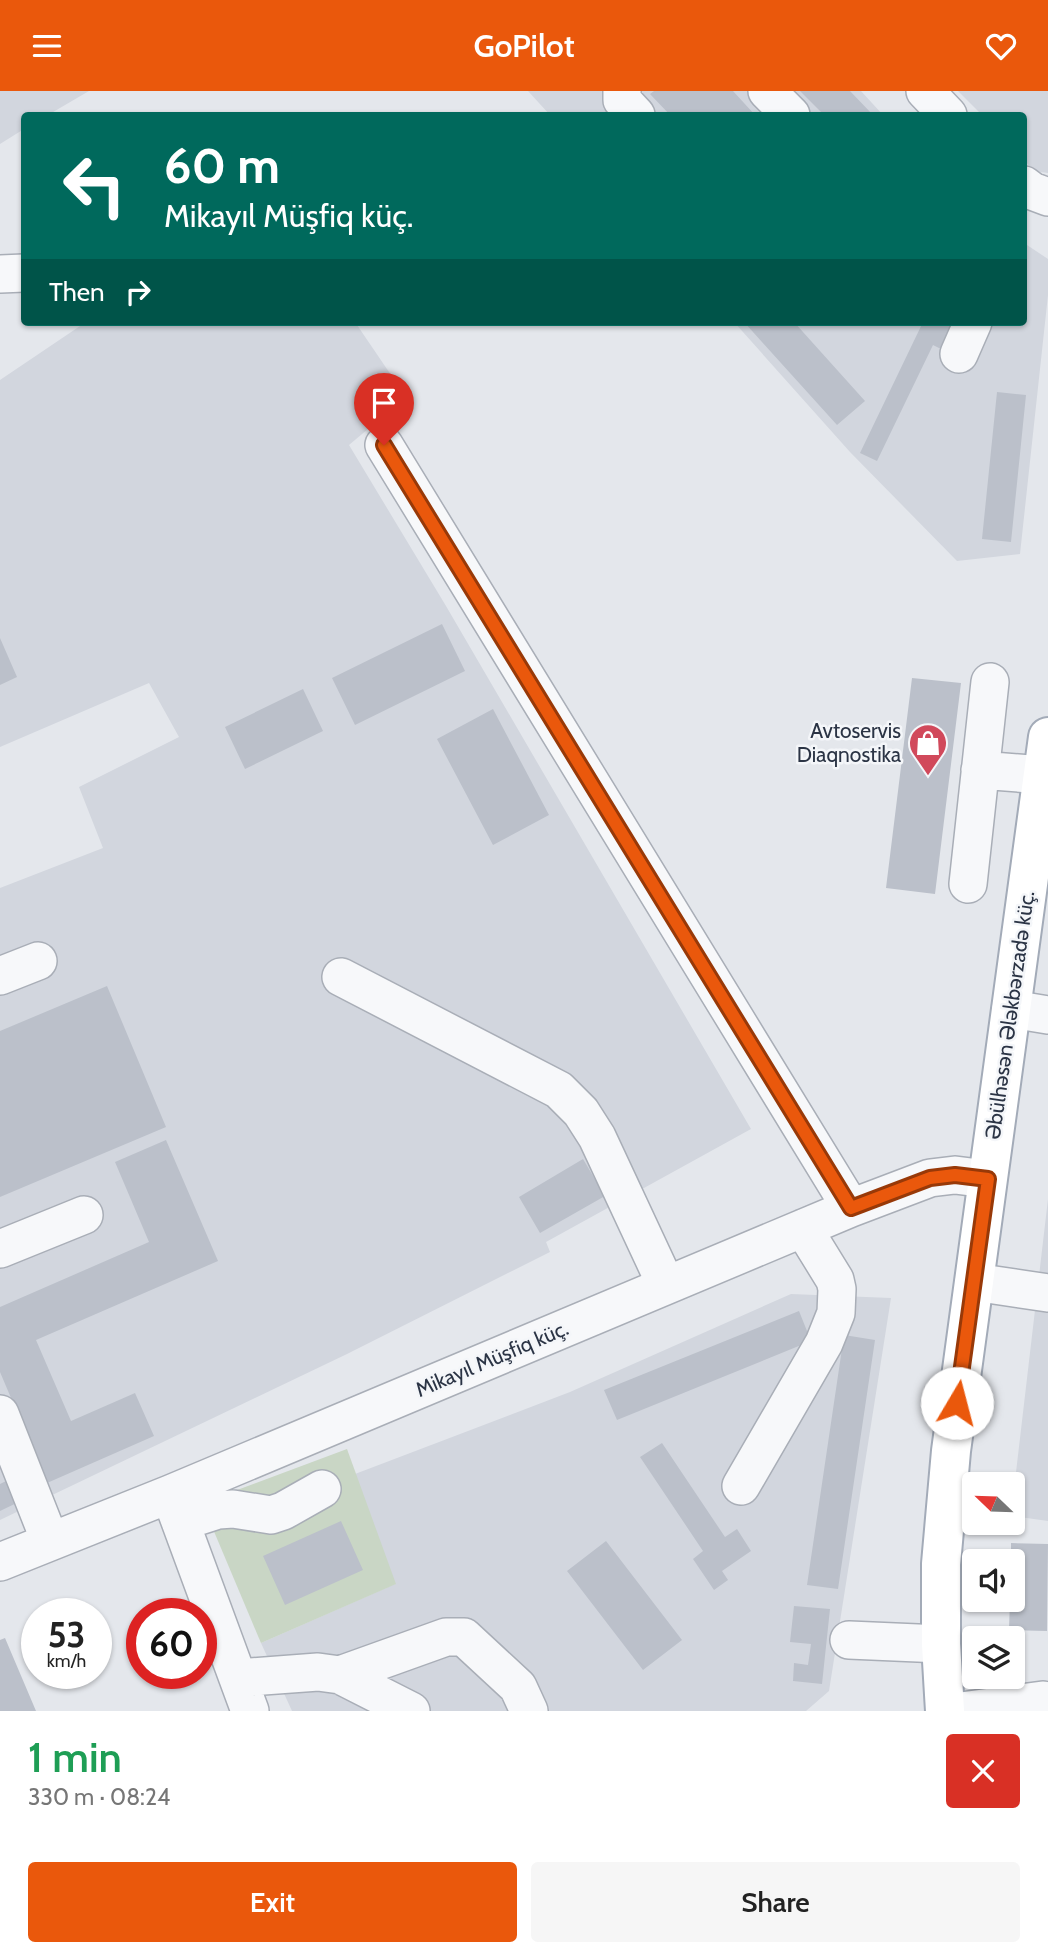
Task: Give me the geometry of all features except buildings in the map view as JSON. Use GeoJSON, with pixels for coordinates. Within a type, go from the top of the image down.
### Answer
{"type":"FeatureCollection","features":[{"type":"Feature","properties":{"kind":"main road","name":"Əbülhəsən Ələkbərzadə küç."},"geometry":{"type":"LineString","coordinates":[[945,1711],[941,1644],[943,1524],[1011,1010],[1038,879],[1043,775],[1048,737]]}},
{"type":"Feature","properties":{"kind":"street"},"geometry":{"type":"LineString","coordinates":[[622,91],[622,100],[633,112]]}},
{"type":"Feature","properties":{"kind":"street"},"geometry":{"type":"LineString","coordinates":[[767,91],[788,112]]}},
{"type":"Feature","properties":{"kind":"street"},"geometry":{"type":"LineString","coordinates":[[925,91],[945,112]]}},
{"type":"Feature","properties":{"kind":"street"},"geometry":{"type":"LineString","coordinates":[[0,274],[21,273]]}},
{"type":"Feature","properties":{"kind":"street"},"geometry":{"type":"LineString","coordinates":[[384,445],[851,1208]]}},
{"type":"Feature","properties":{"kind":"street"},"geometry":{"type":"LineString","coordinates":[[968,884],[990,682]]}},
{"type":"Feature","properties":{"kind":"street"},"geometry":{"type":"LineString","coordinates":[[980,771],[1043,775]]}},
{"type":"Feature","properties":{"kind":"street"},"geometry":{"type":"LineString","coordinates":[[0,976],[38,961]]}},
{"type":"Feature","properties":{"kind":"street"},"geometry":{"type":"LineString","coordinates":[[341,977],[559,1090],[581,1112],[597,1137],[666,1286]]}},
{"type":"Feature","properties":{"kind":"street"},"geometry":{"type":"LineString","coordinates":[[1011,1010],[1048,1015]]}},
{"type":"Feature","properties":{"kind":"street","name":"Mikayıl Müşfiq küç."},"geometry":{"type":"LineString","coordinates":[[0,1562],[50,1541],[175,1508],[666,1286],[851,1208],[930,1178],[955,1175],[988,1179]]}},
{"type":"Feature","properties":{"kind":"street"},"geometry":{"type":"LineString","coordinates":[[0,1249],[85,1215]]}},
{"type":"Feature","properties":{"kind":"street"},"geometry":{"type":"LineString","coordinates":[[741,1486],[824,1343],[835,1313],[835,1280],[803,1228]]}},
{"type":"Feature","properties":{"kind":"street"},"geometry":{"type":"LineString","coordinates":[[974,1282],[1048,1293]]}},
{"type":"Feature","properties":{"kind":"street"},"geometry":{"type":"LineString","coordinates":[[0,1414],[50,1541]]}},
{"type":"Feature","properties":{"kind":"street"},"geometry":{"type":"LineString","coordinates":[[322,1489],[271,1515],[233,1509],[175,1508],[244,1695],[318,1672],[340,1675],[411,1711]]}},
{"type":"Feature","properties":{"kind":"street"},"geometry":{"type":"LineString","coordinates":[[340,1675],[446,1637],[464,1637],[518,1687],[529,1711]]}},
{"type":"Feature","properties":{"kind":"street"},"geometry":{"type":"LineString","coordinates":[[849,1640],[941,1644]]}},
{"type":"Feature","properties":{"kind":"street"},"geometry":{"type":"LineString","coordinates":[[961,1711],[1043,1700]]}},
{"type":"Feature","properties":{"kind":"shaded area"},"geometry":{"type":"Polygon","coordinates":[[[0,91],[89,91],[53,112],[21,112],[21,131],[0,144],[0,91]]]}},
{"type":"Feature","properties":{"kind":"shaded area"},"geometry":{"type":"Polygon","coordinates":[[[528,91],[861,91],[880,112],[547,112],[528,91]]]}},
{"type":"Feature","properties":{"kind":"shaded area"},"geometry":{"type":"Polygon","coordinates":[[[958,91],[1048,91],[1048,173],[1034,171],[1027,163],[1027,112],[979,112],[958,91]]]}},
{"type":"Feature","properties":{"kind":"shaded area"},"geometry":{"type":"Polygon","coordinates":[[[1027,245],[1048,259],[1048,295],[1020,554],[957,561],[850,452],[738,326],[1027,326],[1027,245]]]}},
{"type":"Feature","properties":{"kind":"shaded area"},"geometry":{"type":"Polygon","coordinates":[[[80,326],[358,326],[406,397],[349,445],[751,1129],[546,1242],[550,1252],[347,1354],[0,1520],[0,888],[103,848],[79,787],[179,737],[149,683],[0,747],[0,380],[80,326]]]}},
{"type":"Feature","properties":{"kind":"shaded area"},"geometry":{"type":"Polygon","coordinates":[[[1048,1199],[1048,1521],[1026,1518],[1026,1472],[1016,1472],[1048,1199]]]}},
{"type":"Feature","properties":{"kind":"shaded area"},"geometry":{"type":"Polygon","coordinates":[[[791,1294],[891,1298],[829,1691],[806,1711],[292,1711],[261,1643],[395,1584],[355,1474],[570,1392],[791,1294]]]}},
{"type":"Feature","properties":{"kind":"green space"},"geometry":{"type":"Polygon","coordinates":[[[347,1449],[396,1584],[261,1643],[202,1503],[347,1449]]]}},
{"type":"Feature","properties":{"kind":"place","name":"Avtoservis Diaqnostika"},"geometry":{"type":"Point","coordinates":[928,777]}},
{"type":"Feature","properties":{"kind":"route"},"geometry":{"type":"LineString","coordinates":[[384,445],[851,1208],[930,1178],[955,1175],[988,1179],[957,1403]]}}]}
